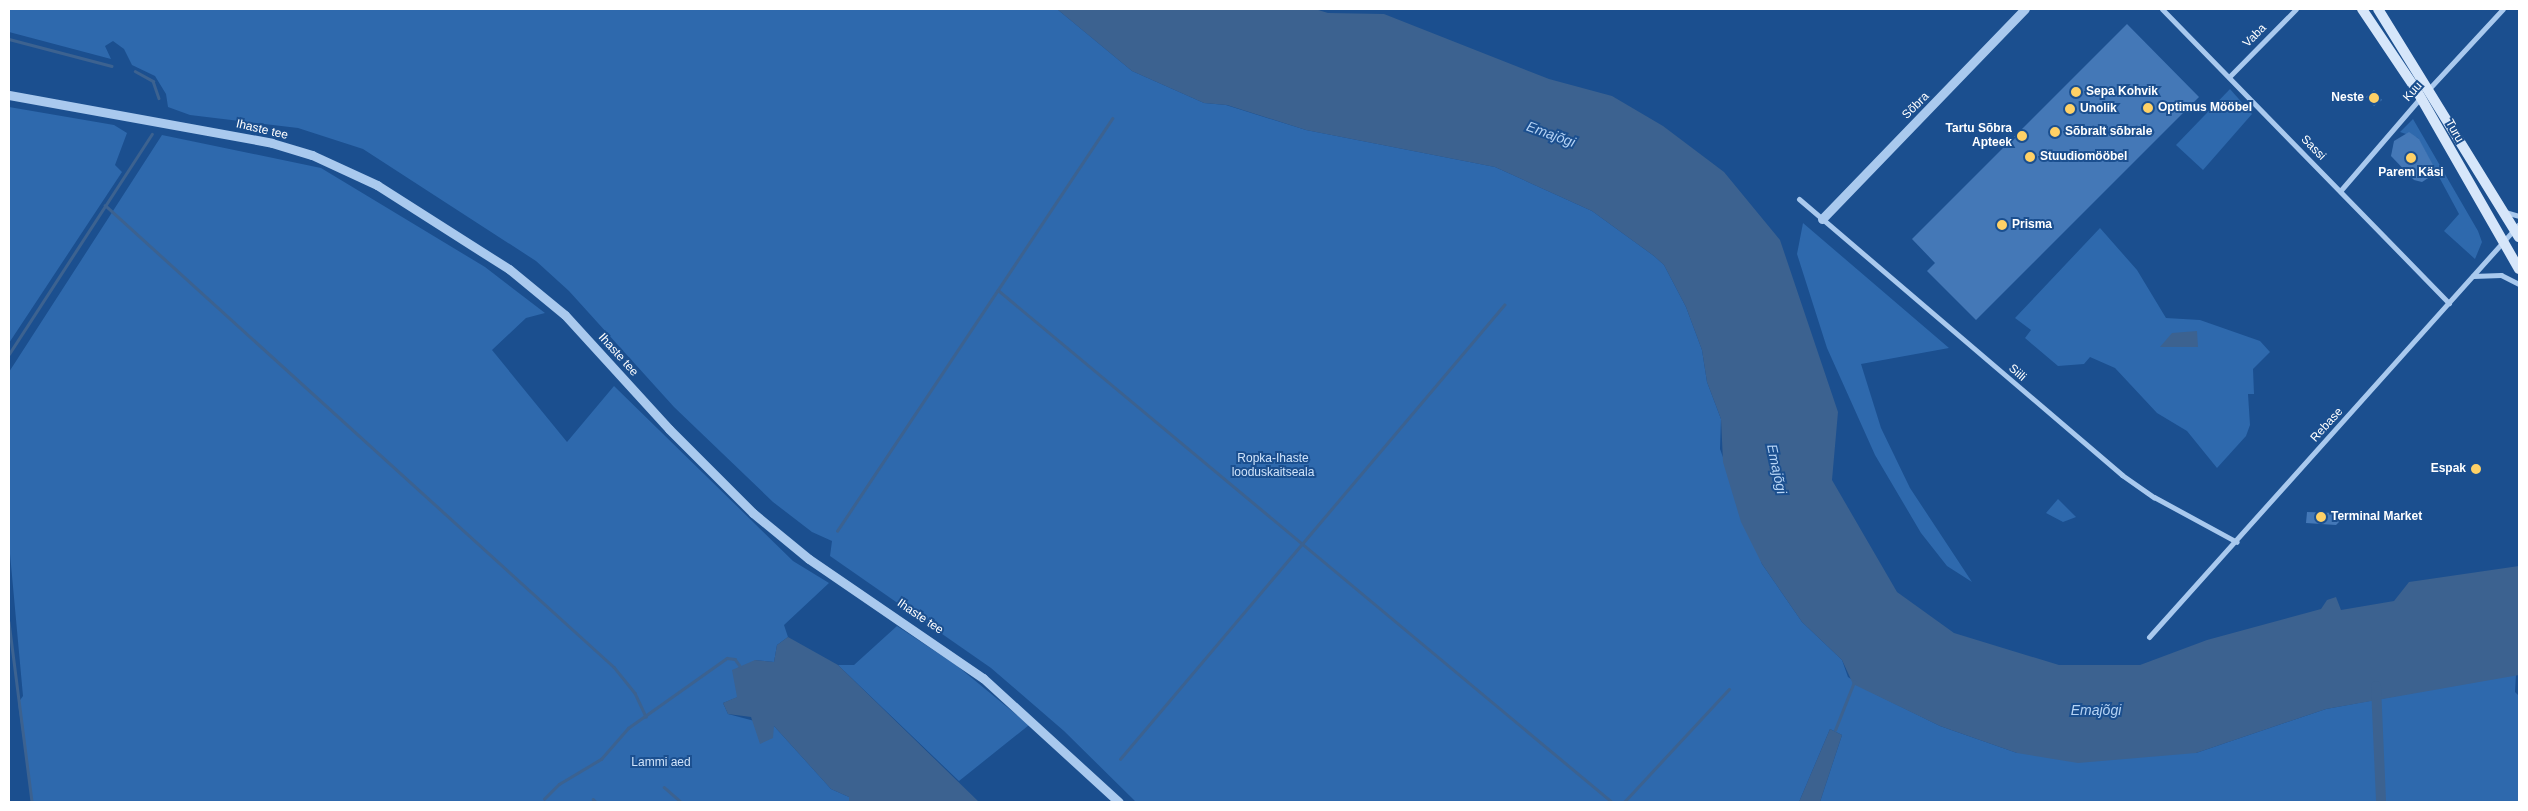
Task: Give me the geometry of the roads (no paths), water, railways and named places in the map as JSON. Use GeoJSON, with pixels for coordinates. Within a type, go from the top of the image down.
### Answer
{"type":"FeatureCollection","features":[{"type":"Feature","properties":{"kind":"main road","name":"Turu"},"geometry":{"type":"LineString","coordinates":[[2362,9],[2421,98],[2519,269]]}},
{"type":"Feature","properties":{"kind":"main road","name":"Turu"},"geometry":{"type":"LineString","coordinates":[[2378,9],[2429,88],[2503,212],[2518,230]]}},
{"type":"Feature","properties":{"kind":"street","name":"Sõbra"},"geometry":{"type":"LineString","coordinates":[[1822,219],[2025,9]]}},
{"type":"Feature","properties":{"kind":"street","name":"Sassi"},"geometry":{"type":"LineString","coordinates":[[2162,9],[2341,190],[2449,303]]}},
{"type":"Feature","properties":{"kind":"street","name":"Vaba"},"geometry":{"type":"LineString","coordinates":[[2229,77],[2296,9]]}},
{"type":"Feature","properties":{"kind":"street","name":"Kuu"},"geometry":{"type":"LineString","coordinates":[[2341,190],[2429,88],[2503,9]]}},
{"type":"Feature","properties":{"kind":"street","name":"Ihaste tee"},"geometry":{"type":"LineString","coordinates":[[9,95],[272,144],[312,155],[377,185],[509,269],[556,305],[669,429],[753,513],[809,559],[983,678],[1119,802]]}},
{"type":"Feature","properties":{"kind":"street","name":"Siili"},"geometry":{"type":"LineString","coordinates":[[1798,199],[2122,475],[2154,497],[2237,542]]}},
{"type":"Feature","properties":{"kind":"street"},"geometry":{"type":"LineString","coordinates":[[2503,212],[2519,216]]}},
{"type":"Feature","properties":{"kind":"street","name":"Rebase"},"geometry":{"type":"LineString","coordinates":[[2149,637],[2237,542],[2473,276],[2503,243],[2518,230]]}},
{"type":"Feature","properties":{"kind":"street"},"geometry":{"type":"LineString","coordinates":[[2473,276],[2501,274],[2519,284]]}},
{"type":"Feature","properties":{"kind":"water","name":"Emajõgi"},"geometry":{"type":"Polygon","coordinates":[[[1057,9],[1315,9],[1328,13],[1384,14],[1549,79],[1612,96],[1663,126],[1724,172],[1780,240],[1838,412],[1832,480],[1897,592],[1954,633],[2059,665],[2140,665],[2207,640],[2321,609],[2327,600],[2336,597],[2341,610],[2394,601],[2409,582],[2519,566],[2519,675],[2326,709],[2196,753],[2078,763],[2017,753],[1940,726],[1853,684],[1842,660],[1802,622],[1762,564],[1741,522],[1723,462],[1721,419],[1707,382],[1702,350],[1686,307],[1664,265],[1654,256],[1592,211],[1495,167],[1306,130],[1227,105],[1204,103],[1132,71],[1057,9]]]}},
{"type":"Feature","properties":{"kind":"water"},"geometry":{"type":"Polygon","coordinates":[[[2197,331],[2198,347],[2160,347],[2172,333],[2197,331]]]}},
{"type":"Feature","properties":{"kind":"water"},"geometry":{"type":"Polygon","coordinates":[[[788,637],[838,665],[979,802],[849,802],[849,797],[831,789],[774,726],[773,738],[760,744],[751,717],[728,714],[723,703],[737,697],[732,670],[755,660],[774,662],[777,645],[788,637]]]}},
{"type":"Feature","properties":{"kind":"water"},"geometry":{"type":"Polygon","coordinates":[[[1830,729],[1842,735],[1820,802],[1799,802],[1830,729]]]}},
{"type":"Feature","properties":{"kind":"waterway"},"geometry":{"type":"LineString","coordinates":[[9,39],[112,66]]}},
{"type":"Feature","properties":{"kind":"waterway"},"geometry":{"type":"LineString","coordinates":[[135,71],[153,81],[159,98]]}},
{"type":"Feature","properties":{"kind":"waterway"},"geometry":{"type":"LineString","coordinates":[[837,531],[1112,118]]}},
{"type":"Feature","properties":{"kind":"waterway"},"geometry":{"type":"LineString","coordinates":[[9,354],[152,134]]}},
{"type":"Feature","properties":{"kind":"waterway"},"geometry":{"type":"LineString","coordinates":[[105,205],[614,667],[635,693],[646,717]]}},
{"type":"Feature","properties":{"kind":"waterway"},"geometry":{"type":"LineString","coordinates":[[998,290],[1612,802]]}},
{"type":"Feature","properties":{"kind":"waterway"},"geometry":{"type":"LineString","coordinates":[[1120,759],[1504,305]]}},
{"type":"Feature","properties":{"kind":"waterway"},"geometry":{"type":"LineString","coordinates":[[9,622],[32,802]]}},
{"type":"Feature","properties":{"kind":"waterway"},"geometry":{"type":"LineString","coordinates":[[544,799],[559,784],[601,759],[628,728],[727,658],[735,659],[740,666]]}},
{"type":"Feature","properties":{"kind":"waterway"},"geometry":{"type":"LineString","coordinates":[[1835,730],[1854,682]]}},
{"type":"Feature","properties":{"kind":"waterway"},"geometry":{"type":"LineString","coordinates":[[2376,686],[2381,802]]}},
{"type":"Feature","properties":{"kind":"waterway"},"geometry":{"type":"LineString","coordinates":[[1624,802],[1729,689]]}},
{"type":"Feature","properties":{"kind":"waterway"},"geometry":{"type":"LineString","coordinates":[[664,787],[681,802]]}},
{"type":"Feature","properties":{"kind":"waterway"},"geometry":{"type":"LineString","coordinates":[[593,799],[596,802]]}},
{"type":"Feature","properties":{"kind":"place","name":"Sepa Kohvik"},"geometry":{"type":"Point","coordinates":[2076,92]}},
{"type":"Feature","properties":{"kind":"place","name":"Neste"},"geometry":{"type":"Point","coordinates":[2374,98]}},
{"type":"Feature","properties":{"kind":"place","name":"Optimus Mööbel"},"geometry":{"type":"Point","coordinates":[2148,108]}},
{"type":"Feature","properties":{"kind":"place","name":"Unolik"},"geometry":{"type":"Point","coordinates":[2070,109]}},
{"type":"Feature","properties":{"kind":"place","name":"Sõbralt sõbrale"},"geometry":{"type":"Point","coordinates":[2055,132]}},
{"type":"Feature","properties":{"kind":"place","name":"Tartu Sõbra Apteek"},"geometry":{"type":"Point","coordinates":[2022,136]}},
{"type":"Feature","properties":{"kind":"place","name":"Stuudiomööbel"},"geometry":{"type":"Point","coordinates":[2030,157]}},
{"type":"Feature","properties":{"kind":"place","name":"Parem Käsi"},"geometry":{"type":"Point","coordinates":[2411,158]}},
{"type":"Feature","properties":{"kind":"place","name":"Prisma"},"geometry":{"type":"Point","coordinates":[2002,225]}},
{"type":"Feature","properties":{"kind":"place","name":"Espak"},"geometry":{"type":"Point","coordinates":[2476,469]}},
{"type":"Feature","properties":{"kind":"place","name":"Terminal Market"},"geometry":{"type":"Point","coordinates":[2321,517]}},
{"type":"Feature","properties":{"kind":"park label","name":"Ropka-Ihaste looduskaitseala"},"geometry":{"type":"Point","coordinates":[1273,466]}},
{"type":"Feature","properties":{"kind":"park label","name":"Lammi aed"},"geometry":{"type":"Point","coordinates":[661,763]}}]}
